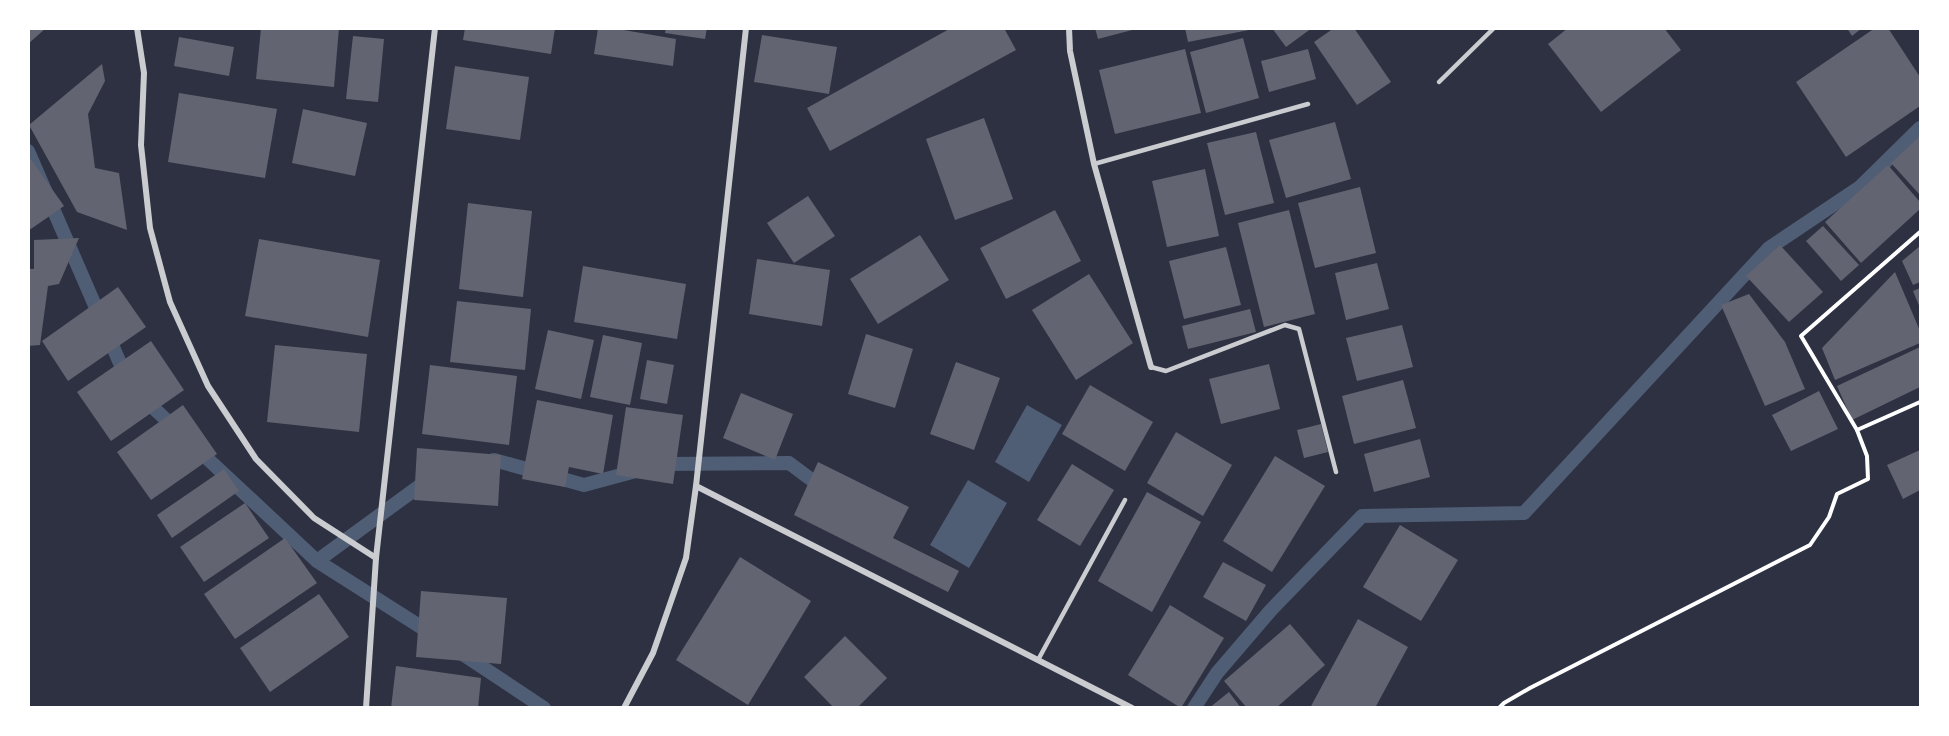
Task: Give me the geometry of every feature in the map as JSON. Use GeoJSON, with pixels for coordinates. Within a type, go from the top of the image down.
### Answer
{"type":"FeatureCollection","features":[{"type":"Feature","properties":{"kind":"street"},"geometry":{"type":"LineString","coordinates":[[137,28],[144,73],[141,145],[150,228],[170,302],[208,386],[256,459],[314,518],[376,558]]}},
{"type":"Feature","properties":{"kind":"street"},"geometry":{"type":"LineString","coordinates":[[366,708],[376,558],[435,28]]}},
{"type":"Feature","properties":{"kind":"street"},"geometry":{"type":"LineString","coordinates":[[624,708],[653,653],[686,558],[696,486],[746,28]]}},
{"type":"Feature","properties":{"kind":"street"},"geometry":{"type":"LineString","coordinates":[[1069,28],[1070,51],[1094,164],[1150,367]]}},
{"type":"Feature","properties":{"kind":"street"},"geometry":{"type":"LineString","coordinates":[[696,486],[1132,708]]}},
{"type":"Feature","properties":{"kind":"lane"},"geometry":{"type":"LineString","coordinates":[[1439,82],[1494,28]]}},
{"type":"Feature","properties":{"kind":"lane"},"geometry":{"type":"LineString","coordinates":[[1094,164],[1308,104]]}},
{"type":"Feature","properties":{"kind":"lane"},"geometry":{"type":"LineString","coordinates":[[1150,367],[1166,371],[1285,326],[1299,329],[1336,472]]}},
{"type":"Feature","properties":{"kind":"lane"},"geometry":{"type":"LineString","coordinates":[[1038,660],[1125,500]]}},
{"type":"Feature","properties":{"kind":"path"},"geometry":{"type":"LineString","coordinates":[[1499,708],[1530,688],[1810,545],[1829,517],[1837,494],[1868,479],[1867,456],[1857,430],[1801,336],[1920,232]]}},
{"type":"Feature","properties":{"kind":"path"},"geometry":{"type":"LineString","coordinates":[[1857,430],[1920,402]]}},
{"type":"Feature","properties":{"kind":"water"},"geometry":{"type":"Polygon","coordinates":[[[1027,405],[1062,425],[1029,482],[995,462],[1027,405]]]}},
{"type":"Feature","properties":{"kind":"water"},"geometry":{"type":"Polygon","coordinates":[[[968,480],[1007,503],[969,568],[930,545],[968,480]]]}},
{"type":"Feature","properties":{"kind":"building"},"geometry":{"type":"Polygon","coordinates":[[[28,28],[46,28],[28,44],[28,28]]]}},
{"type":"Feature","properties":{"kind":"building"},"geometry":{"type":"Polygon","coordinates":[[[261,28],[339,28],[334,87],[256,79],[261,28]]]}},
{"type":"Feature","properties":{"kind":"building"},"geometry":{"type":"Polygon","coordinates":[[[465,28],[555,28],[551,54],[463,40],[465,28]]]}},
{"type":"Feature","properties":{"kind":"building"},"geometry":{"type":"Polygon","coordinates":[[[598,28],[612,28],[676,39],[673,66],[594,54],[598,28]]]}},
{"type":"Feature","properties":{"kind":"building"},"geometry":{"type":"Polygon","coordinates":[[[666,28],[707,28],[705,39],[665,33],[666,28]]]}},
{"type":"Feature","properties":{"kind":"building"},"geometry":{"type":"Polygon","coordinates":[[[951,28],[1004,28],[1016,50],[830,151],[807,108],[951,28]]]}},
{"type":"Feature","properties":{"kind":"building"},"geometry":{"type":"Polygon","coordinates":[[[1095,28],[1136,28],[1136,29],[1098,39],[1095,28]]]}},
{"type":"Feature","properties":{"kind":"building"},"geometry":{"type":"Polygon","coordinates":[[[1185,28],[1249,28],[1249,30],[1188,42],[1185,28]]]}},
{"type":"Feature","properties":{"kind":"building"},"geometry":{"type":"Polygon","coordinates":[[[1272,28],[1312,28],[1286,47],[1272,28]]]}},
{"type":"Feature","properties":{"kind":"building"},"geometry":{"type":"Polygon","coordinates":[[[1334,28],[1354,28],[1391,82],[1357,105],[1314,42],[1334,28]]]}},
{"type":"Feature","properties":{"kind":"building"},"geometry":{"type":"Polygon","coordinates":[[[1568,28],[1664,28],[1681,50],[1601,112],[1548,44],[1568,28]]]}},
{"type":"Feature","properties":{"kind":"building"},"geometry":{"type":"Polygon","coordinates":[[[1847,28],[1862,28],[1852,36],[1847,28]]]}},
{"type":"Feature","properties":{"kind":"building"},"geometry":{"type":"Polygon","coordinates":[[[1875,28],[1888,28],[1920,77],[1920,106],[1846,157],[1796,82],[1875,28]]]}},
{"type":"Feature","properties":{"kind":"building"},"geometry":{"type":"Polygon","coordinates":[[[762,35],[837,47],[829,94],[754,82],[762,35]]]}},
{"type":"Feature","properties":{"kind":"building"},"geometry":{"type":"Polygon","coordinates":[[[353,36],[384,39],[378,102],[346,99],[353,36]]]}},
{"type":"Feature","properties":{"kind":"building"},"geometry":{"type":"Polygon","coordinates":[[[179,37],[234,47],[229,76],[174,66],[179,37]]]}},
{"type":"Feature","properties":{"kind":"building"},"geometry":{"type":"Polygon","coordinates":[[[1243,38],[1259,98],[1206,113],[1190,52],[1243,38]]]}},
{"type":"Feature","properties":{"kind":"building"},"geometry":{"type":"Polygon","coordinates":[[[1185,49],[1201,113],[1115,134],[1099,70],[1185,49]]]}},
{"type":"Feature","properties":{"kind":"building"},"geometry":{"type":"Polygon","coordinates":[[[1308,49],[1316,79],[1269,92],[1261,61],[1308,49]]]}},
{"type":"Feature","properties":{"kind":"building"},"geometry":{"type":"Polygon","coordinates":[[[102,64],[105,81],[88,114],[95,168],[119,173],[127,230],[77,212],[29,125],[102,64]]]}},
{"type":"Feature","properties":{"kind":"building"},"geometry":{"type":"Polygon","coordinates":[[[455,66],[529,77],[520,140],[446,129],[455,66]]]}},
{"type":"Feature","properties":{"kind":"building"},"geometry":{"type":"Polygon","coordinates":[[[179,93],[277,109],[265,178],[168,162],[179,93]]]}},
{"type":"Feature","properties":{"kind":"building"},"geometry":{"type":"Polygon","coordinates":[[[303,109],[367,123],[355,176],[292,163],[303,109]]]}},
{"type":"Feature","properties":{"kind":"building"},"geometry":{"type":"Polygon","coordinates":[[[984,118],[1013,199],[955,220],[926,139],[984,118]]]}},
{"type":"Feature","properties":{"kind":"building"},"geometry":{"type":"Polygon","coordinates":[[[1335,122],[1351,179],[1286,198],[1269,140],[1335,122]]]}},
{"type":"Feature","properties":{"kind":"building"},"geometry":{"type":"Polygon","coordinates":[[[1256,132],[1274,203],[1225,215],[1207,143],[1256,132]]]}},
{"type":"Feature","properties":{"kind":"building"},"geometry":{"type":"Polygon","coordinates":[[[1920,136],[1920,195],[1891,163],[1920,136]]]}},
{"type":"Feature","properties":{"kind":"building"},"geometry":{"type":"Polygon","coordinates":[[[28,155],[64,206],[28,231],[28,155]]]}},
{"type":"Feature","properties":{"kind":"building"},"geometry":{"type":"Polygon","coordinates":[[[1888,165],[1920,202],[1920,209],[1861,263],[1825,222],[1888,165]]]}},
{"type":"Feature","properties":{"kind":"building"},"geometry":{"type":"Polygon","coordinates":[[[1205,169],[1219,236],[1167,247],[1152,181],[1205,169]]]}},
{"type":"Feature","properties":{"kind":"building"},"geometry":{"type":"Polygon","coordinates":[[[1360,187],[1376,253],[1315,268],[1298,203],[1360,187]]]}},
{"type":"Feature","properties":{"kind":"building"},"geometry":{"type":"Polygon","coordinates":[[[808,196],[835,236],[794,263],[767,223],[808,196]]]}},
{"type":"Feature","properties":{"kind":"building"},"geometry":{"type":"Polygon","coordinates":[[[468,203],[532,211],[523,297],[459,289],[468,203]]]}},
{"type":"Feature","properties":{"kind":"building"},"geometry":{"type":"Polygon","coordinates":[[[1055,210],[1081,261],[1006,299],[980,248],[1055,210]]]}},
{"type":"Feature","properties":{"kind":"building"},"geometry":{"type":"Polygon","coordinates":[[[1289,210],[1315,314],[1264,327],[1238,223],[1289,210]]]}},
{"type":"Feature","properties":{"kind":"building"},"geometry":{"type":"Polygon","coordinates":[[[1823,226],[1859,265],[1841,281],[1806,241],[1823,226]]]}},
{"type":"Feature","properties":{"kind":"building"},"geometry":{"type":"Polygon","coordinates":[[[920,235],[949,280],[878,324],[850,279],[920,235]]]}},
{"type":"Feature","properties":{"kind":"building"},"geometry":{"type":"Polygon","coordinates":[[[79,238],[59,284],[48,286],[40,345],[28,346],[28,269],[34,269],[34,240],[79,238]]]}},
{"type":"Feature","properties":{"kind":"building"},"geometry":{"type":"Polygon","coordinates":[[[259,239],[380,260],[368,337],[245,316],[259,239]]]}},
{"type":"Feature","properties":{"kind":"building"},"geometry":{"type":"Polygon","coordinates":[[[1780,245],[1823,292],[1789,322],[1746,276],[1780,245]]]}},
{"type":"Feature","properties":{"kind":"building"},"geometry":{"type":"Polygon","coordinates":[[[1920,246],[1920,282],[1913,285],[1902,261],[1920,246]]]}},
{"type":"Feature","properties":{"kind":"building"},"geometry":{"type":"Polygon","coordinates":[[[1226,247],[1241,305],[1184,319],[1169,261],[1226,247]]]}},
{"type":"Feature","properties":{"kind":"building"},"geometry":{"type":"Polygon","coordinates":[[[757,259],[830,270],[822,326],[749,314],[757,259]]]}},
{"type":"Feature","properties":{"kind":"building"},"geometry":{"type":"Polygon","coordinates":[[[1377,263],[1389,309],[1346,320],[1335,273],[1377,263]]]}},
{"type":"Feature","properties":{"kind":"building"},"geometry":{"type":"Polygon","coordinates":[[[583,266],[686,284],[677,339],[574,322],[583,266]]]}},
{"type":"Feature","properties":{"kind":"building"},"geometry":{"type":"Polygon","coordinates":[[[1895,272],[1920,331],[1920,343],[1835,380],[1822,348],[1895,272]]]}},
{"type":"Feature","properties":{"kind":"building"},"geometry":{"type":"Polygon","coordinates":[[[1089,274],[1133,343],[1076,380],[1032,310],[1089,274]]]}},
{"type":"Feature","properties":{"kind":"building"},"geometry":{"type":"Polygon","coordinates":[[[118,287],[146,327],[68,381],[42,341],[118,287]]]}},
{"type":"Feature","properties":{"kind":"building"},"geometry":{"type":"Polygon","coordinates":[[[1920,288],[1920,308],[1913,291],[1920,288]]]}},
{"type":"Feature","properties":{"kind":"building"},"geometry":{"type":"Polygon","coordinates":[[[1749,294],[1785,342],[1805,389],[1765,406],[1721,305],[1749,294]]]}},
{"type":"Feature","properties":{"kind":"building"},"geometry":{"type":"Polygon","coordinates":[[[457,301],[531,309],[525,370],[450,362],[457,301]]]}},
{"type":"Feature","properties":{"kind":"building"},"geometry":{"type":"Polygon","coordinates":[[[1250,309],[1256,332],[1188,349],[1182,326],[1250,309]]]}},
{"type":"Feature","properties":{"kind":"building"},"geometry":{"type":"Polygon","coordinates":[[[1402,325],[1413,367],[1357,381],[1346,338],[1402,325]]]}},
{"type":"Feature","properties":{"kind":"building"},"geometry":{"type":"Polygon","coordinates":[[[548,330],[594,340],[581,399],[535,389],[548,330]]]}},
{"type":"Feature","properties":{"kind":"building"},"geometry":{"type":"Polygon","coordinates":[[[866,334],[913,349],[895,408],[848,394],[866,334]]]}},
{"type":"Feature","properties":{"kind":"building"},"geometry":{"type":"Polygon","coordinates":[[[603,335],[642,343],[630,405],[590,397],[603,335]]]}},
{"type":"Feature","properties":{"kind":"building"},"geometry":{"type":"Polygon","coordinates":[[[151,341],[184,390],[111,441],[77,392],[151,341]]]}},
{"type":"Feature","properties":{"kind":"building"},"geometry":{"type":"Polygon","coordinates":[[[275,345],[367,354],[359,432],[267,422],[275,345]]]}},
{"type":"Feature","properties":{"kind":"building"},"geometry":{"type":"Polygon","coordinates":[[[1920,347],[1920,387],[1852,420],[1837,386],[1920,347]]]}},
{"type":"Feature","properties":{"kind":"building"},"geometry":{"type":"Polygon","coordinates":[[[647,360],[674,365],[667,404],[640,399],[647,360]]]}},
{"type":"Feature","properties":{"kind":"building"},"geometry":{"type":"Polygon","coordinates":[[[956,362],[1000,378],[974,450],[930,434],[956,362]]]}},
{"type":"Feature","properties":{"kind":"building"},"geometry":{"type":"Polygon","coordinates":[[[1269,364],[1280,409],[1221,424],[1209,379],[1269,364]]]}},
{"type":"Feature","properties":{"kind":"building"},"geometry":{"type":"Polygon","coordinates":[[[430,365],[517,376],[509,445],[422,434],[430,365]]]}},
{"type":"Feature","properties":{"kind":"building"},"geometry":{"type":"Polygon","coordinates":[[[1403,380],[1416,428],[1354,444],[1342,396],[1403,380]]]}},
{"type":"Feature","properties":{"kind":"building"},"geometry":{"type":"Polygon","coordinates":[[[1090,385],[1153,422],[1125,471],[1062,434],[1090,385]]]}},
{"type":"Feature","properties":{"kind":"building"},"geometry":{"type":"Polygon","coordinates":[[[1819,391],[1838,429],[1791,451],[1772,415],[1819,391]]]}},
{"type":"Feature","properties":{"kind":"building"},"geometry":{"type":"Polygon","coordinates":[[[741,393],[793,414],[775,460],[723,438],[741,393]]]}},
{"type":"Feature","properties":{"kind":"building"},"geometry":{"type":"Polygon","coordinates":[[[537,400],[613,415],[603,474],[569,467],[565,487],[522,479],[537,400]]]}},
{"type":"Feature","properties":{"kind":"building"},"geometry":{"type":"Polygon","coordinates":[[[183,405],[217,454],[151,500],[117,452],[183,405]]]}},
{"type":"Feature","properties":{"kind":"building"},"geometry":{"type":"Polygon","coordinates":[[[626,407],[683,415],[673,484],[616,475],[626,407]]]}},
{"type":"Feature","properties":{"kind":"building"},"geometry":{"type":"Polygon","coordinates":[[[1321,424],[1328,452],[1304,458],[1297,430],[1321,424]]]}},
{"type":"Feature","properties":{"kind":"building"},"geometry":{"type":"Polygon","coordinates":[[[1176,432],[1232,465],[1203,516],[1147,483],[1176,432]]]}},
{"type":"Feature","properties":{"kind":"building"},"geometry":{"type":"Polygon","coordinates":[[[1420,439],[1430,477],[1374,492],[1364,454],[1420,439]]]}},
{"type":"Feature","properties":{"kind":"building"},"geometry":{"type":"Polygon","coordinates":[[[417,448],[501,455],[498,506],[414,500],[417,448]]]}},
{"type":"Feature","properties":{"kind":"building"},"geometry":{"type":"Polygon","coordinates":[[[1920,450],[1920,490],[1903,499],[1887,465],[1920,450]]]}},
{"type":"Feature","properties":{"kind":"building"},"geometry":{"type":"Polygon","coordinates":[[[1275,456],[1325,486],[1272,572],[1223,541],[1275,456]]]}},
{"type":"Feature","properties":{"kind":"building"},"geometry":{"type":"Polygon","coordinates":[[[818,462],[909,507],[893,538],[959,571],[948,592],[794,515],[818,462]]]}},
{"type":"Feature","properties":{"kind":"building"},"geometry":{"type":"Polygon","coordinates":[[[1072,464],[1114,490],[1080,546],[1037,520],[1072,464]]]}},
{"type":"Feature","properties":{"kind":"building"},"geometry":{"type":"Polygon","coordinates":[[[224,469],[239,491],[172,538],[157,515],[224,469]]]}},
{"type":"Feature","properties":{"kind":"building"},"geometry":{"type":"Polygon","coordinates":[[[1147,492],[1201,522],[1152,612],[1098,581],[1147,492]]]}},
{"type":"Feature","properties":{"kind":"building"},"geometry":{"type":"Polygon","coordinates":[[[245,503],[269,538],[204,582],[180,547],[245,503]]]}},
{"type":"Feature","properties":{"kind":"building"},"geometry":{"type":"Polygon","coordinates":[[[1400,525],[1458,560],[1421,621],[1363,587],[1400,525]]]}},
{"type":"Feature","properties":{"kind":"building"},"geometry":{"type":"Polygon","coordinates":[[[285,538],[317,583],[235,639],[204,594],[285,538]]]}},
{"type":"Feature","properties":{"kind":"building"},"geometry":{"type":"Polygon","coordinates":[[[740,557],[811,601],[748,705],[676,660],[740,557]]]}},
{"type":"Feature","properties":{"kind":"building"},"geometry":{"type":"Polygon","coordinates":[[[1223,562],[1266,585],[1246,621],[1203,597],[1223,562]]]}},
{"type":"Feature","properties":{"kind":"building"},"geometry":{"type":"Polygon","coordinates":[[[421,591],[507,598],[501,664],[416,657],[421,591]]]}},
{"type":"Feature","properties":{"kind":"building"},"geometry":{"type":"Polygon","coordinates":[[[319,594],[349,637],[270,692],[240,648],[319,594]]]}},
{"type":"Feature","properties":{"kind":"building"},"geometry":{"type":"Polygon","coordinates":[[[1170,605],[1224,638],[1181,708],[1128,675],[1170,605]]]}},
{"type":"Feature","properties":{"kind":"building"},"geometry":{"type":"Polygon","coordinates":[[[1358,619],[1408,647],[1375,708],[1310,708],[1358,619]]]}},
{"type":"Feature","properties":{"kind":"building"},"geometry":{"type":"Polygon","coordinates":[[[1290,624],[1325,665],[1276,708],[1247,708],[1224,681],[1290,624]]]}},
{"type":"Feature","properties":{"kind":"building"},"geometry":{"type":"Polygon","coordinates":[[[845,636],[887,678],[857,708],[834,708],[804,677],[845,636]]]}},
{"type":"Feature","properties":{"kind":"building"},"geometry":{"type":"Polygon","coordinates":[[[396,666],[481,678],[478,708],[391,708],[396,666]]]}},
{"type":"Feature","properties":{"kind":"building"},"geometry":{"type":"Polygon","coordinates":[[[1229,692],[1241,708],[1209,708],[1229,692]]]}},
{"type":"Feature","properties":{"kind":"waterway"},"geometry":{"type":"LineString","coordinates":[[1194,708],[1217,673],[1271,610],[1362,516],[1524,513],[1769,248],[1860,187],[1920,128]]}},
{"type":"Feature","properties":{"kind":"waterway"},"geometry":{"type":"LineString","coordinates":[[28,151],[126,377]]}},
{"type":"Feature","properties":{"kind":"waterway"},"geometry":{"type":"LineString","coordinates":[[144,399],[178,431]]}},
{"type":"Feature","properties":{"kind":"waterway"},"geometry":{"type":"LineString","coordinates":[[196,448],[317,561],[432,634]]}},
{"type":"Feature","properties":{"kind":"waterway"},"geometry":{"type":"LineString","coordinates":[[484,463],[494,460],[584,485],[636,471]]}},
{"type":"Feature","properties":{"kind":"waterway"},"geometry":{"type":"LineString","coordinates":[[658,466],[664,464],[789,463],[824,489]]}},
{"type":"Feature","properties":{"kind":"waterway"},"geometry":{"type":"LineString","coordinates":[[317,561],[421,485],[429,482]]}},
{"type":"Feature","properties":{"kind":"waterway"},"geometry":{"type":"LineString","coordinates":[[461,653],[544,708]]}}]}
